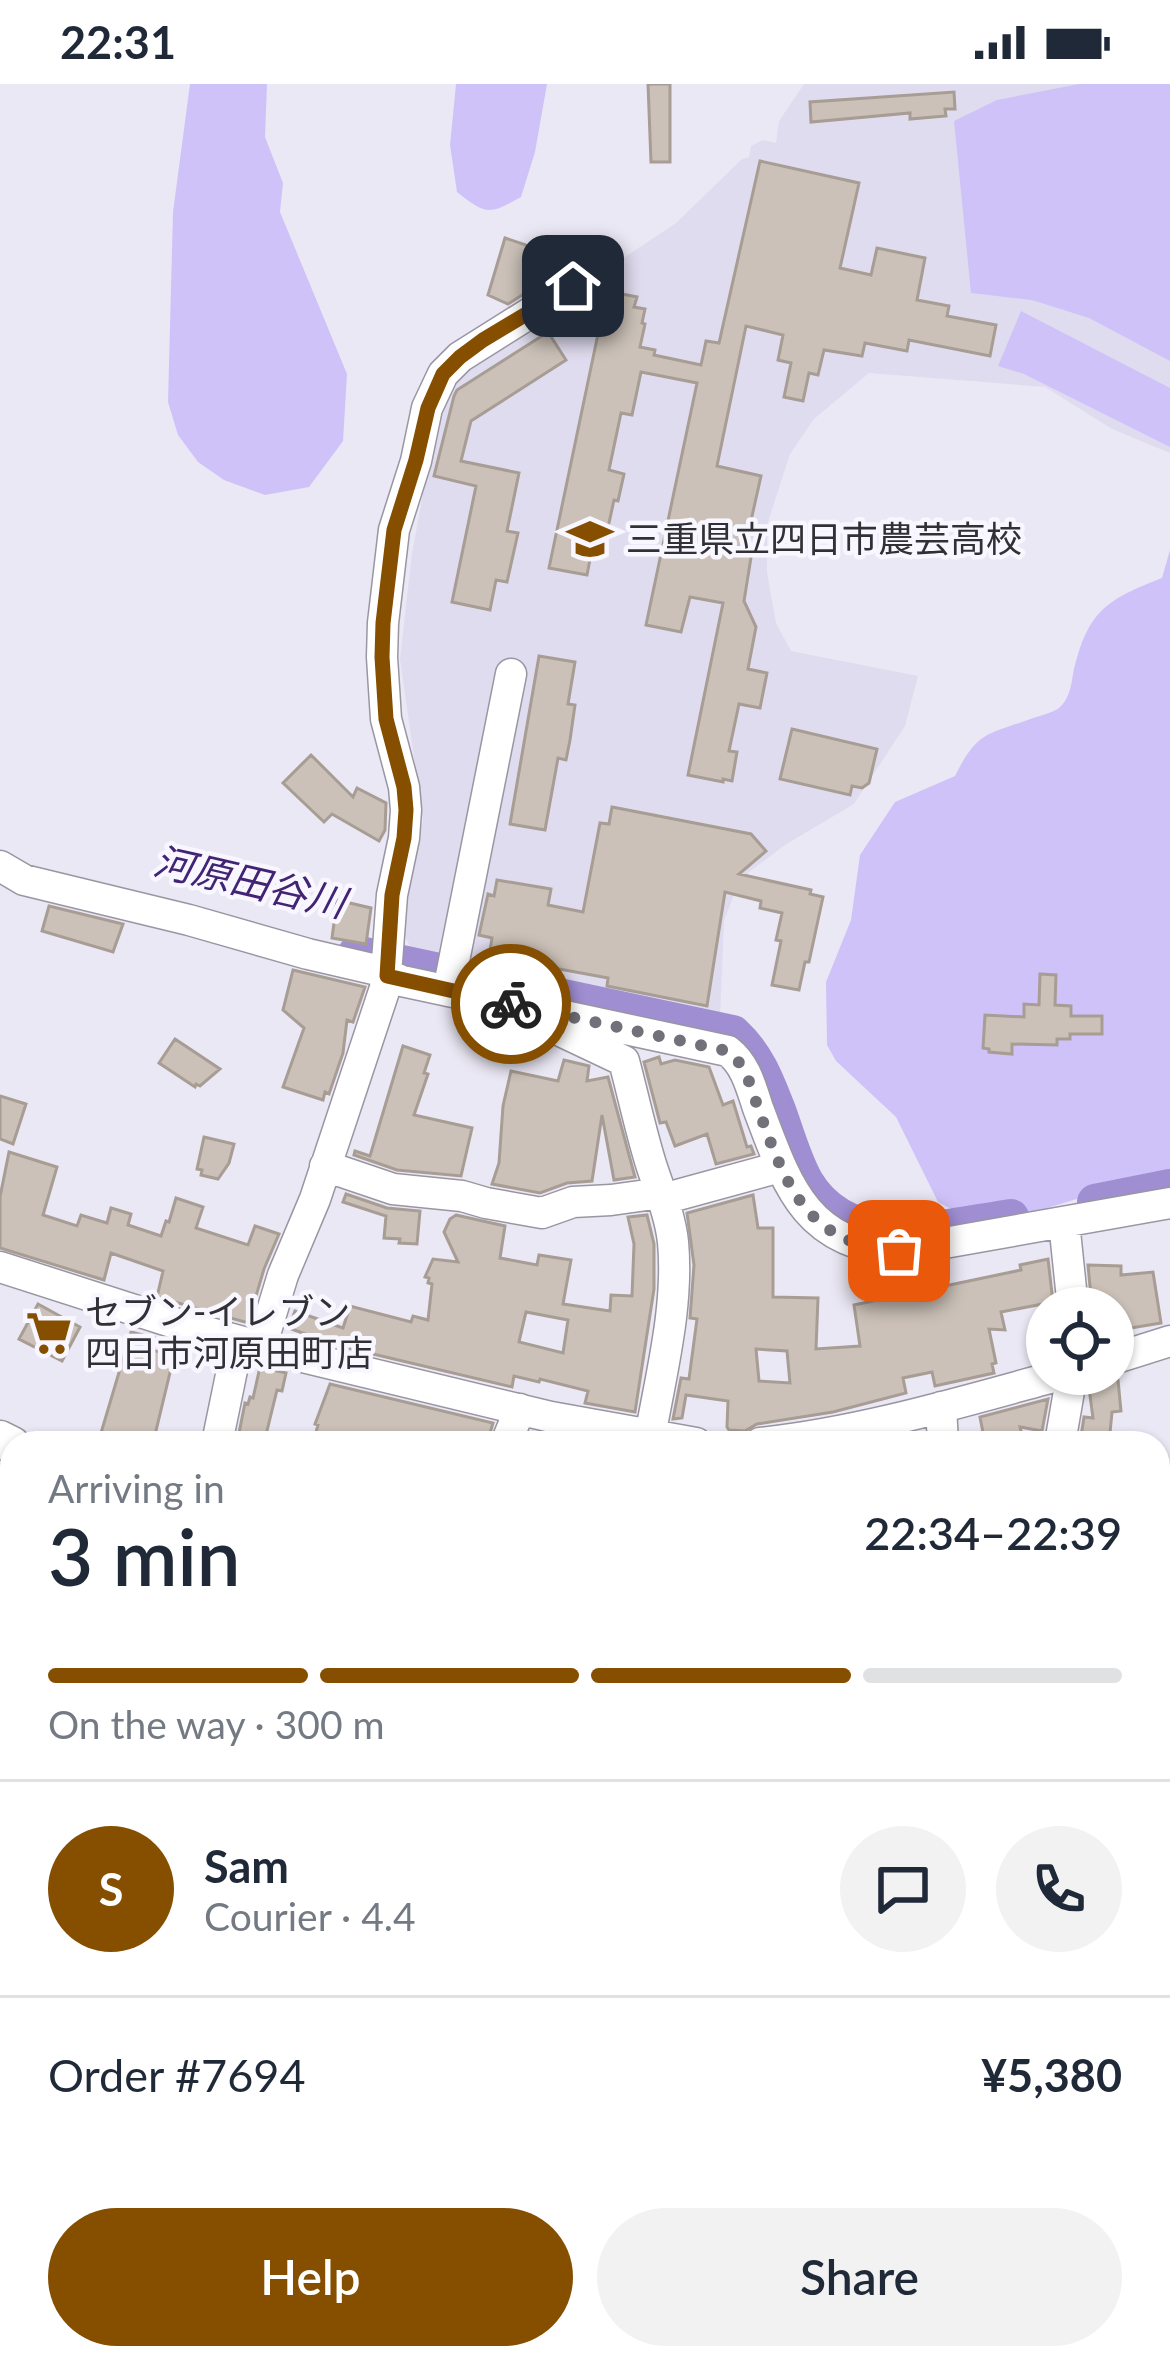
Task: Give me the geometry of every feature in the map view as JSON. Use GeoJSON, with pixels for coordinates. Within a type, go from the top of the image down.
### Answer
{"type":"FeatureCollection","features":[{"type":"Feature","properties":{"kind":"street"},"geometry":{"type":"LineString","coordinates":[[221,1431],[249,1344],[283,1275],[325,1166],[386,988],[392,895],[406,810],[386,719],[383,623],[394,530],[428,408],[443,374],[460,357],[573,286]]}},
{"type":"Feature","properties":{"kind":"street"},"geometry":{"type":"LineString","coordinates":[[448,991],[512,674]]}},
{"type":"Feature","properties":{"kind":"street"},"geometry":{"type":"LineString","coordinates":[[0,866],[24,880],[190,920],[308,955],[377,970],[388,965],[448,991],[728,1051],[743,1067],[780,1167],[802,1204],[833,1233],[869,1249],[899,1251],[1170,1203]]}},
{"type":"Feature","properties":{"kind":"street"},"geometry":{"type":"LineString","coordinates":[[493,1000],[624,1061],[673,1241],[669,1320],[653,1431]]}},
{"type":"Feature","properties":{"kind":"street"},"geometry":{"type":"LineString","coordinates":[[624,1061],[664,1037]]}},
{"type":"Feature","properties":{"kind":"street"},"geometry":{"type":"LineString","coordinates":[[325,1166],[393,1189],[462,1196],[542,1213],[572,1202],[662,1196],[780,1167]]}},
{"type":"Feature","properties":{"kind":"street"},"geometry":{"type":"LineString","coordinates":[[1064,1222],[1071,1287]]}},
{"type":"Feature","properties":{"kind":"street"},"geometry":{"type":"LineString","coordinates":[[0,1267],[249,1344],[617,1431]]}},
{"type":"Feature","properties":{"kind":"street"},"geometry":{"type":"LineString","coordinates":[[1134,1352],[1170,1341]]}},
{"type":"Feature","properties":{"kind":"street"},"geometry":{"type":"LineString","coordinates":[[833,1431],[1026,1385]]}},
{"type":"Feature","properties":{"kind":"street"},"geometry":{"type":"LineString","coordinates":[[1061,1431],[1066,1395]]}},
{"type":"Feature","properties":{"kind":"street"},"geometry":{"type":"LineString","coordinates":[[941,1407],[943,1431]]}},
{"type":"Feature","properties":{"kind":"street"},"geometry":{"type":"LineString","coordinates":[[511,1431],[520,1409]]}},
{"type":"Feature","properties":{"kind":"shaded area"},"geometry":{"type":"Polygon","coordinates":[[[190,84],[267,84],[265,137],[283,183],[280,212],[347,374],[343,441],[309,487],[265,495],[224,480],[198,462],[178,435],[168,402],[173,212],[190,84]]]}},
{"type":"Feature","properties":{"kind":"shaded area"},"geometry":{"type":"Polygon","coordinates":[[[456,84],[547,84],[521,197],[502,207],[482,208],[457,192],[450,145],[456,84]]]}},
{"type":"Feature","properties":{"kind":"shaded area","name":"三重県立四日市農芸高校"},"geometry":{"type":"Polygon","coordinates":[[[804,84],[1170,84],[1170,453],[1112,429],[1045,387],[869,373],[814,419],[790,454],[767,525],[767,572],[776,623],[791,651],[918,676],[905,726],[854,804],[785,845],[740,879],[724,921],[720,1018],[702,1019],[414,956],[404,933],[408,882],[423,821],[400,659],[412,553],[434,435],[453,383],[577,289],[676,223],[749,157],[751,146],[763,140],[776,143],[779,121],[804,84]]]}},
{"type":"Feature","properties":{"kind":"shaded area"},"geometry":{"type":"Polygon","coordinates":[[[1079,84],[1170,84],[1170,361],[1089,318],[1032,300],[971,293],[954,121],[997,100],[1079,84]]]}},
{"type":"Feature","properties":{"kind":"shaded area"},"geometry":{"type":"Polygon","coordinates":[[[1021,311],[1170,388],[1170,447],[1024,374],[998,366],[1021,311]]]}},
{"type":"Feature","properties":{"kind":"shaded area"},"geometry":{"type":"Polygon","coordinates":[[[1170,550],[1170,1170],[1009,1220],[965,1216],[938,1202],[896,1117],[836,1061],[827,1045],[826,982],[851,920],[860,855],[895,802],[955,776],[986,736],[1059,708],[1069,692],[1092,622],[1112,602],[1162,578],[1170,550]]]}},
{"type":"Feature","properties":{"kind":"building"},"geometry":{"type":"Polygon","coordinates":[[[648,84],[670,84],[670,162],[651,162],[648,84]]]}},
{"type":"Feature","properties":{"kind":"building"},"geometry":{"type":"Polygon","coordinates":[[[954,92],[955,109],[945,109],[946,116],[910,119],[910,113],[811,122],[810,102],[954,92]]]}},
{"type":"Feature","properties":{"kind":"building"},"geometry":{"type":"Polygon","coordinates":[[[760,161],[859,183],[840,268],[871,275],[877,248],[925,258],[917,300],[949,306],[947,316],[996,325],[990,356],[909,340],[907,351],[865,343],[862,356],[824,350],[818,375],[809,373],[803,401],[784,397],[791,363],[778,360],[783,335],[746,326],[717,466],[761,476],[746,543],[753,545],[744,601],[756,627],[748,669],[767,673],[760,708],[739,704],[729,751],[737,752],[732,781],[723,782],[688,775],[723,603],[690,597],[681,632],[646,625],[697,383],[641,372],[632,415],[621,413],[609,470],[624,474],[604,546],[593,544],[587,575],[549,568],[607,291],[637,297],[634,307],[645,309],[640,347],[655,350],[654,355],[701,365],[706,341],[719,343],[760,161]]]}},
{"type":"Feature","properties":{"kind":"building"},"geometry":{"type":"Polygon","coordinates":[[[505,238],[547,252],[538,285],[508,304],[488,295],[505,238]]]}},
{"type":"Feature","properties":{"kind":"building"},"geometry":{"type":"Polygon","coordinates":[[[548,332],[566,360],[471,421],[461,461],[519,473],[507,531],[518,533],[507,582],[496,580],[490,610],[452,602],[476,486],[434,476],[454,396],[548,332]]]}},
{"type":"Feature","properties":{"kind":"building"},"geometry":{"type":"Polygon","coordinates":[[[539,656],[575,662],[568,704],[575,705],[570,740],[566,760],[558,758],[545,830],[510,824],[539,656]]]}},
{"type":"Feature","properties":{"kind":"building"},"geometry":{"type":"Polygon","coordinates":[[[792,729],[877,749],[869,783],[862,788],[852,786],[850,795],[780,779],[792,729]]]}},
{"type":"Feature","properties":{"kind":"building"},"geometry":{"type":"Polygon","coordinates":[[[311,755],[353,797],[357,788],[386,803],[385,830],[379,841],[332,814],[324,822],[283,783],[311,755]]]}},
{"type":"Feature","properties":{"kind":"building"},"geometry":{"type":"Polygon","coordinates":[[[612,807],[751,834],[766,851],[739,874],[823,897],[799,990],[772,985],[782,913],[760,908],[761,901],[725,892],[707,1006],[607,986],[608,978],[489,956],[492,938],[479,935],[488,894],[494,896],[497,880],[551,889],[548,905],[583,912],[600,823],[609,824],[612,807]]]}},
{"type":"Feature","properties":{"kind":"building"},"geometry":{"type":"Polygon","coordinates":[[[337,900],[371,908],[366,944],[332,938],[337,900]]]}},
{"type":"Feature","properties":{"kind":"building"},"geometry":{"type":"Polygon","coordinates":[[[49,906],[123,924],[113,952],[42,931],[49,906]]]}},
{"type":"Feature","properties":{"kind":"building"},"geometry":{"type":"Polygon","coordinates":[[[293,970],[365,987],[353,1022],[347,1020],[343,1053],[323,1100],[283,1087],[304,1028],[283,1010],[293,970]]]}},
{"type":"Feature","properties":{"kind":"building"},"geometry":{"type":"Polygon","coordinates":[[[1040,974],[1056,975],[1055,1005],[1071,1006],[1071,1016],[1102,1016],[1102,1034],[1070,1034],[1070,1039],[1057,1039],[1057,1045],[1012,1044],[1012,1054],[983,1048],[985,1015],[1024,1017],[1024,1004],[1039,1005],[1040,974]]]}},
{"type":"Feature","properties":{"kind":"building"},"geometry":{"type":"Polygon","coordinates":[[[175,1039],[220,1069],[195,1087],[159,1063],[175,1039]]]}},
{"type":"Feature","properties":{"kind":"building"},"geometry":{"type":"Polygon","coordinates":[[[403,1046],[430,1055],[414,1115],[472,1128],[461,1176],[397,1170],[354,1155],[355,1151],[370,1156],[403,1046]]]}},
{"type":"Feature","properties":{"kind":"building"},"geometry":{"type":"Polygon","coordinates":[[[659,1057],[661,1064],[675,1060],[709,1067],[723,1105],[733,1101],[747,1147],[754,1154],[716,1164],[707,1134],[675,1146],[666,1122],[660,1123],[644,1062],[659,1057]]]}},
{"type":"Feature","properties":{"kind":"building"},"geometry":{"type":"Polygon","coordinates":[[[564,1060],[589,1066],[587,1081],[608,1077],[635,1177],[614,1180],[602,1115],[592,1181],[567,1183],[540,1193],[492,1184],[511,1071],[558,1081],[564,1060]]]}},
{"type":"Feature","properties":{"kind":"building"},"geometry":{"type":"Polygon","coordinates":[[[0,1096],[26,1104],[13,1144],[0,1139],[0,1096]]]}},
{"type":"Feature","properties":{"kind":"building"},"geometry":{"type":"Polygon","coordinates":[[[204,1137],[234,1144],[218,1179],[201,1175],[202,1170],[197,1169],[204,1137]]]}},
{"type":"Feature","properties":{"kind":"building"},"geometry":{"type":"Polygon","coordinates":[[[9,1152],[57,1167],[43,1215],[77,1226],[81,1215],[107,1223],[111,1208],[131,1214],[128,1225],[161,1236],[176,1198],[203,1207],[196,1228],[248,1245],[255,1226],[279,1234],[248,1323],[157,1297],[163,1271],[111,1253],[104,1280],[0,1248],[0,1197],[9,1152]]]}},
{"type":"Feature","properties":{"kind":"building"},"geometry":{"type":"Polygon","coordinates":[[[346,1194],[387,1208],[420,1211],[417,1244],[384,1238],[386,1216],[343,1202],[346,1194]]]}},
{"type":"Feature","properties":{"kind":"building"},"geometry":{"type":"Polygon","coordinates":[[[753,1195],[758,1228],[773,1228],[773,1297],[818,1298],[816,1349],[860,1346],[854,1305],[1021,1270],[1020,1265],[1048,1259],[1051,1287],[1026,1287],[1026,1307],[1001,1312],[1005,1330],[989,1329],[994,1373],[935,1386],[932,1372],[903,1378],[906,1393],[833,1412],[757,1424],[745,1431],[727,1427],[728,1401],[686,1395],[682,1418],[673,1419],[681,1378],[689,1379],[697,1319],[690,1318],[694,1265],[687,1213],[753,1195]],[[756,1349],[759,1381],[790,1383],[787,1351],[756,1349]]]}},
{"type":"Feature","properties":{"kind":"building"},"geometry":{"type":"Polygon","coordinates":[[[456,1215],[505,1226],[500,1258],[537,1265],[539,1255],[571,1260],[563,1304],[610,1311],[611,1295],[632,1296],[634,1244],[628,1217],[647,1215],[654,1244],[654,1289],[635,1412],[585,1403],[588,1391],[540,1379],[514,1376],[512,1387],[335,1345],[289,1328],[295,1311],[343,1328],[350,1306],[411,1322],[413,1316],[428,1320],[432,1284],[425,1277],[433,1259],[458,1262],[444,1232],[456,1215]],[[526,1312],[519,1342],[563,1353],[568,1320],[526,1312]]]}},
{"type":"Feature","properties":{"kind":"building"},"geometry":{"type":"Polygon","coordinates":[[[1088,1265],[1121,1266],[1121,1275],[1153,1272],[1161,1323],[1134,1328],[1134,1287],[1090,1287],[1088,1265]]]}},
{"type":"Feature","properties":{"kind":"building","name":"セブン-イレブン 四日市河原田町店"},"geometry":{"type":"Polygon","coordinates":[[[38,1304],[80,1327],[62,1361],[19,1339],[38,1304]]]}},
{"type":"Feature","properties":{"kind":"building"},"geometry":{"type":"Polygon","coordinates":[[[131,1332],[155,1338],[152,1350],[174,1356],[156,1431],[102,1431],[131,1332]]]}},
{"type":"Feature","properties":{"kind":"building"},"geometry":{"type":"Polygon","coordinates":[[[260,1367],[286,1373],[267,1431],[239,1431],[245,1403],[253,1398],[260,1367]]]}},
{"type":"Feature","properties":{"kind":"building"},"geometry":{"type":"Polygon","coordinates":[[[330,1384],[493,1423],[491,1431],[316,1431],[330,1384]]]}},
{"type":"Feature","properties":{"kind":"building"},"geometry":{"type":"Polygon","coordinates":[[[1090,1395],[1119,1395],[1121,1411],[1112,1412],[1110,1431],[1082,1431],[1084,1417],[1093,1418],[1090,1395]]]}},
{"type":"Feature","properties":{"kind":"building"},"geometry":{"type":"Polygon","coordinates":[[[1048,1399],[1042,1431],[1020,1427],[1021,1431],[983,1431],[980,1417],[1048,1399]]]}},
{"type":"Feature","properties":{"kind":"waterway","name":"河原田谷川"},"geometry":{"type":"LineString","coordinates":[[356,953],[435,970]]}},
{"type":"Feature","properties":{"kind":"waterway","name":"河原田谷川"},"geometry":{"type":"LineString","coordinates":[[474,978],[733,1033],[761,1070],[806,1182],[825,1205],[847,1220],[899,1231],[1011,1217]]}},
{"type":"Feature","properties":{"kind":"waterway","name":"河原田谷川"},"geometry":{"type":"LineString","coordinates":[[1095,1202],[1170,1187]]}},
{"type":"Feature","properties":{"kind":"way so far"},"geometry":{"type":"LineString","coordinates":[[511,1004],[728,1051],[743,1067],[780,1167],[802,1204],[833,1233],[869,1249],[899,1251]]}},
{"type":"Feature","properties":{"kind":"place","name":"三重県立四日市農芸高校"},"geometry":{"type":"Point","coordinates":[590,539]}},
{"type":"Feature","properties":{"kind":"place","name":"セブン-イレブン 四日市河原田町店"},"geometry":{"type":"Point","coordinates":[49,1333]}},
{"type":"Feature","properties":{"kind":"route"},"geometry":{"type":"LineString","coordinates":[[511,1004],[387,976],[392,895],[406,810],[386,719],[383,623],[394,530],[428,408],[443,374],[483,340],[573,286]]}}]}
